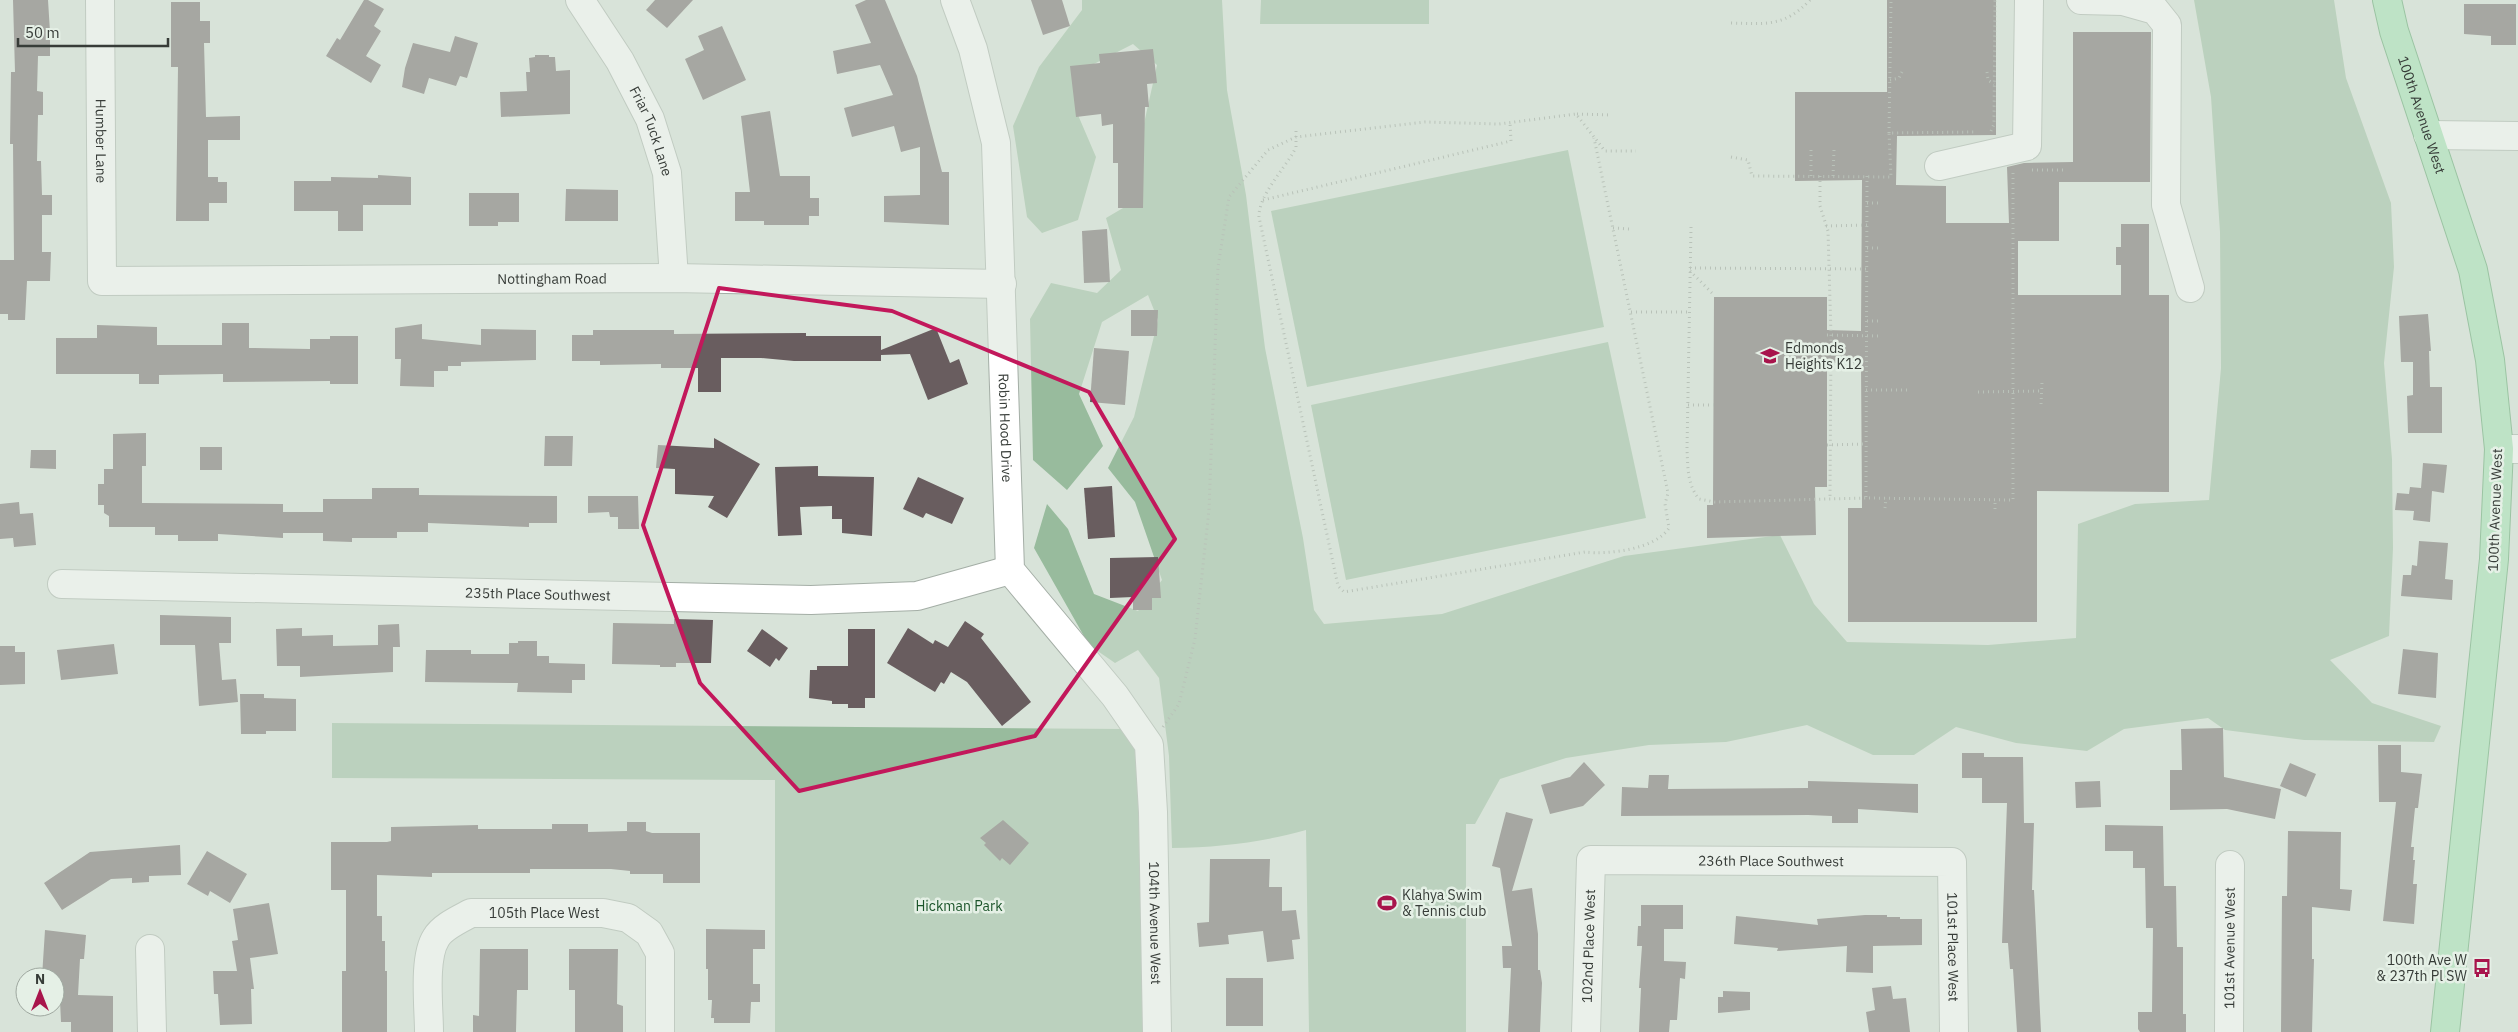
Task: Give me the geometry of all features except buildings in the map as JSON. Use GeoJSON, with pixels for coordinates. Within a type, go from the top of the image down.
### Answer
{"type":"FeatureCollection","features":[{"type":"Feature","properties":{"kind":"main road","name":"100th Avenue West"},"geometry":{"type":"LineString","coordinates":[[2387,0],[2394,31],[2473,270],[2508,450],[2494,558],[2445,1032]]}},
{"type":"Feature","properties":{"kind":"street","name":"Humber Lane"},"geometry":{"type":"LineString","coordinates":[[100,0],[102,282]]}},
{"type":"Feature","properties":{"kind":"street","name":"Friar Tuck Lane"},"geometry":{"type":"LineString","coordinates":[[580,0],[620,61],[650,119],[666,173],[674,278]]}},
{"type":"Feature","properties":{"kind":"street","name":"Robin Hood Drive"},"geometry":{"type":"LineString","coordinates":[[955,0],[973,48],[996,143],[1010,570]]}},
{"type":"Feature","properties":{"kind":"street"},"geometry":{"type":"LineString","coordinates":[[1939,166],[2027,146],[2029,0]]}},
{"type":"Feature","properties":{"kind":"street"},"geometry":{"type":"LineString","coordinates":[[2081,0],[2124,1],[2155,10],[2167,26],[2166,205],[2190,288]]}},
{"type":"Feature","properties":{"kind":"street"},"geometry":{"type":"LineString","coordinates":[[2428,135],[2518,136]]}},
{"type":"Feature","properties":{"kind":"street","name":"Nottingham Road"},"geometry":{"type":"LineString","coordinates":[[102,282],[674,278],[1002,284]]}},
{"type":"Feature","properties":{"kind":"street"},"geometry":{"type":"LineString","coordinates":[[1010,570],[1115,696],[1149,745]]}},
{"type":"Feature","properties":{"kind":"street","name":"235th Place Southwest"},"geometry":{"type":"LineString","coordinates":[[62,584],[811,600],[917,596],[1010,570]]}},
{"type":"Feature","properties":{"kind":"street","name":"104th Avenue West"},"geometry":{"type":"LineString","coordinates":[[1149,745],[1154,812],[1157,1032]]}},
{"type":"Feature","properties":{"kind":"street","name":"236th Place Southwest"},"geometry":{"type":"LineString","coordinates":[[1591,860],[1952,862]]}},
{"type":"Feature","properties":{"kind":"street","name":"102nd Place West"},"geometry":{"type":"LineString","coordinates":[[1586,1032],[1591,860]]}},
{"type":"Feature","properties":{"kind":"street","name":"101st Place West"},"geometry":{"type":"LineString","coordinates":[[1952,862],[1954,1032]]}},
{"type":"Feature","properties":{"kind":"street","name":"101st Avenue West"},"geometry":{"type":"LineString","coordinates":[[2229,1032],[2230,865]]}},
{"type":"Feature","properties":{"kind":"street","name":"105th Place West"},"geometry":{"type":"LineString","coordinates":[[429,1032],[430,957],[436,938],[456,921],[471,913],[603,913],[628,918],[649,933],[660,953],[660,1032]]}},
{"type":"Feature","properties":{"kind":"street"},"geometry":{"type":"LineString","coordinates":[[150,949],[152,1032]]}},
{"type":"Feature","properties":{"kind":"path"},"geometry":{"type":"LineString","coordinates":[[1731,23],[1769,24],[1788,19],[1810,0]]}},
{"type":"Feature","properties":{"kind":"path"},"geometry":{"type":"LineString","coordinates":[[1731,157],[1748,160],[1752,176],[1891,177],[1889,133],[1891,0]]}},
{"type":"Feature","properties":{"kind":"path"},"geometry":{"type":"LineString","coordinates":[[1691,227],[1688,477],[1692,490],[1700,499],[1715,502],[1866,498],[2012,500],[2013,170],[1994,124],[1995,0]]}},
{"type":"Feature","properties":{"kind":"path"},"geometry":{"type":"LineString","coordinates":[[1890,80],[1899,78],[1902,72]]}},
{"type":"Feature","properties":{"kind":"path"},"geometry":{"type":"LineString","coordinates":[[1988,72],[1988,80],[1994,84]]}},
{"type":"Feature","properties":{"kind":"path"},"geometry":{"type":"LineString","coordinates":[[1576,114],[1606,151],[1636,151]]}},
{"type":"Feature","properties":{"kind":"path"},"geometry":{"type":"LineString","coordinates":[[1149,745],[1179,704],[1195,639],[1209,510],[1218,267],[1229,198],[1268,150],[1296,137],[1425,122],[1510,122],[1576,114],[1612,115]]}},
{"type":"Feature","properties":{"kind":"path"},"geometry":{"type":"LineString","coordinates":[[1263,200],[1511,141],[1510,122]]}},
{"type":"Feature","properties":{"kind":"path"},"geometry":{"type":"LineString","coordinates":[[1296,130],[1293,153],[1263,200],[1259,209],[1259,217],[1338,586],[1344,592],[1585,552],[1602,554],[1627,551],[1665,535],[1670,528],[1665,504],[1668,493],[1594,138]]}},
{"type":"Feature","properties":{"kind":"path"},"geometry":{"type":"LineString","coordinates":[[1889,133],[2006,151]]}},
{"type":"Feature","properties":{"kind":"path"},"geometry":{"type":"LineString","coordinates":[[1811,150],[1811,176]]}},
{"type":"Feature","properties":{"kind":"path"},"geometry":{"type":"LineString","coordinates":[[1834,150],[1834,176]]}},
{"type":"Feature","properties":{"kind":"path"},"geometry":{"type":"LineString","coordinates":[[2031,170],[2067,170]]}},
{"type":"Feature","properties":{"kind":"path"},"geometry":{"type":"LineString","coordinates":[[1820,176],[1820,206],[1826,226],[1828,270],[1828,445],[1830,499]]}},
{"type":"Feature","properties":{"kind":"path"},"geometry":{"type":"LineString","coordinates":[[1866,498],[1867,176]]}},
{"type":"Feature","properties":{"kind":"path"},"geometry":{"type":"LineString","coordinates":[[1867,203],[1880,203]]}},
{"type":"Feature","properties":{"kind":"path"},"geometry":{"type":"LineString","coordinates":[[1826,226],[1867,225]]}},
{"type":"Feature","properties":{"kind":"path"},"geometry":{"type":"LineString","coordinates":[[1613,228],[1630,229]]}},
{"type":"Feature","properties":{"kind":"path"},"geometry":{"type":"LineString","coordinates":[[1867,248],[1879,248]]}},
{"type":"Feature","properties":{"kind":"path"},"geometry":{"type":"LineString","coordinates":[[1690,269],[1867,269]]}},
{"type":"Feature","properties":{"kind":"path"},"geometry":{"type":"LineString","coordinates":[[1690,269],[1713,294]]}},
{"type":"Feature","properties":{"kind":"path"},"geometry":{"type":"LineString","coordinates":[[1631,312],[1689,312]]}},
{"type":"Feature","properties":{"kind":"path"},"geometry":{"type":"LineString","coordinates":[[1867,321],[1879,321]]}},
{"type":"Feature","properties":{"kind":"path"},"geometry":{"type":"LineString","coordinates":[[1829,335],[1879,336]]}},
{"type":"Feature","properties":{"kind":"path"},"geometry":{"type":"LineString","coordinates":[[2041,404],[2042,382]]}},
{"type":"Feature","properties":{"kind":"path"},"geometry":{"type":"LineString","coordinates":[[1866,390],[1908,390]]}},
{"type":"Feature","properties":{"kind":"path"},"geometry":{"type":"LineString","coordinates":[[1978,392],[2041,390]]}},
{"type":"Feature","properties":{"kind":"path"},"geometry":{"type":"LineString","coordinates":[[1688,405],[1714,405]]}},
{"type":"Feature","properties":{"kind":"path"},"geometry":{"type":"LineString","coordinates":[[1828,445],[1866,444]]}},
{"type":"Feature","properties":{"kind":"path"},"geometry":{"type":"LineString","coordinates":[[1885,508],[1886,498]]}},
{"type":"Feature","properties":{"kind":"path"},"geometry":{"type":"LineString","coordinates":[[1995,500],[1995,509]]}},
{"type":"Feature","properties":{"kind":"highlighted area"},"geometry":{"type":"Polygon","coordinates":[[[719,288],[892,311],[1089,392],[1175,539],[1035,736],[799,791],[700,683],[643,525],[719,288]]]}},
{"type":"Feature","properties":{"kind":"green space"},"geometry":{"type":"Polygon","coordinates":[[[1082,0],[1222,0],[1227,90],[1246,195],[1265,348],[1303,538],[1314,610],[1324,624],[1442,614],[1624,556],[1780,535],[1814,604],[1847,642],[1988,645],[2076,638],[2078,524],[2135,504],[2209,500],[2221,368],[2220,232],[2211,97],[2194,0],[2334,0],[2346,78],[2391,203],[2394,267],[2384,363],[2392,459],[2393,548],[2389,636],[2330,660],[2372,703],[2441,726],[2434,742],[2304,740],[2225,730],[2208,718],[2124,729],[2087,751],[2016,743],[1956,727],[1914,755],[1873,755],[1807,725],[1726,742],[1649,745],[1566,758],[1500,779],[1475,824],[1466,824],[1466,1032],[1309,1032],[1306,830],[1240,844],[1172,848],[1169,756],[1159,678],[1138,650],[1115,663],[1089,645],[1034,548],[1047,504],[1068,529],[1094,594],[1138,611],[1162,580],[1135,502],[1108,468],[1134,417],[1158,320],[1148,295],[1102,322],[1079,394],[1103,446],[1067,490],[1033,460],[1030,319],[1051,283],[1097,293],[1121,270],[1106,218],[1140,198],[1141,137],[1157,65],[1133,44],[1090,66],[1078,115],[1096,157],[1078,220],[1042,233],[1027,217],[1013,126],[1039,67],[1082,10],[1082,0]]]}},
{"type":"Feature","properties":{"kind":"green space"},"geometry":{"type":"Polygon","coordinates":[[[1261,0],[1429,0],[1429,24],[1260,24],[1261,0]]]}},
{"type":"Feature","properties":{"kind":"green space"},"geometry":{"type":"Polygon","coordinates":[[[1568,150],[1604,327],[1307,387],[1271,211],[1568,150]]]}},
{"type":"Feature","properties":{"kind":"green space"},"geometry":{"type":"Polygon","coordinates":[[[1608,342],[1646,518],[1346,580],[1311,405],[1608,342]]]}},
{"type":"Feature","properties":{"kind":"green space","name":"Hickman Park"},"geometry":{"type":"Polygon","coordinates":[[[332,723],[1126,729],[1136,753],[1139,781],[1143,1032],[775,1032],[775,780],[332,778],[332,723]]]}},
{"type":"Feature","properties":{"kind":"place","name":"Edmonds Heights K12"},"geometry":{"type":"Point","coordinates":[1770,356]}},
{"type":"Feature","properties":{"kind":"place","name":"Klahya Swim & Tennis club"},"geometry":{"type":"Point","coordinates":[1387,903]}},
{"type":"Feature","properties":{"kind":"place","name":"100th Ave W & 237th Pl SW"},"geometry":{"type":"Point","coordinates":[2482,968]}}]}
